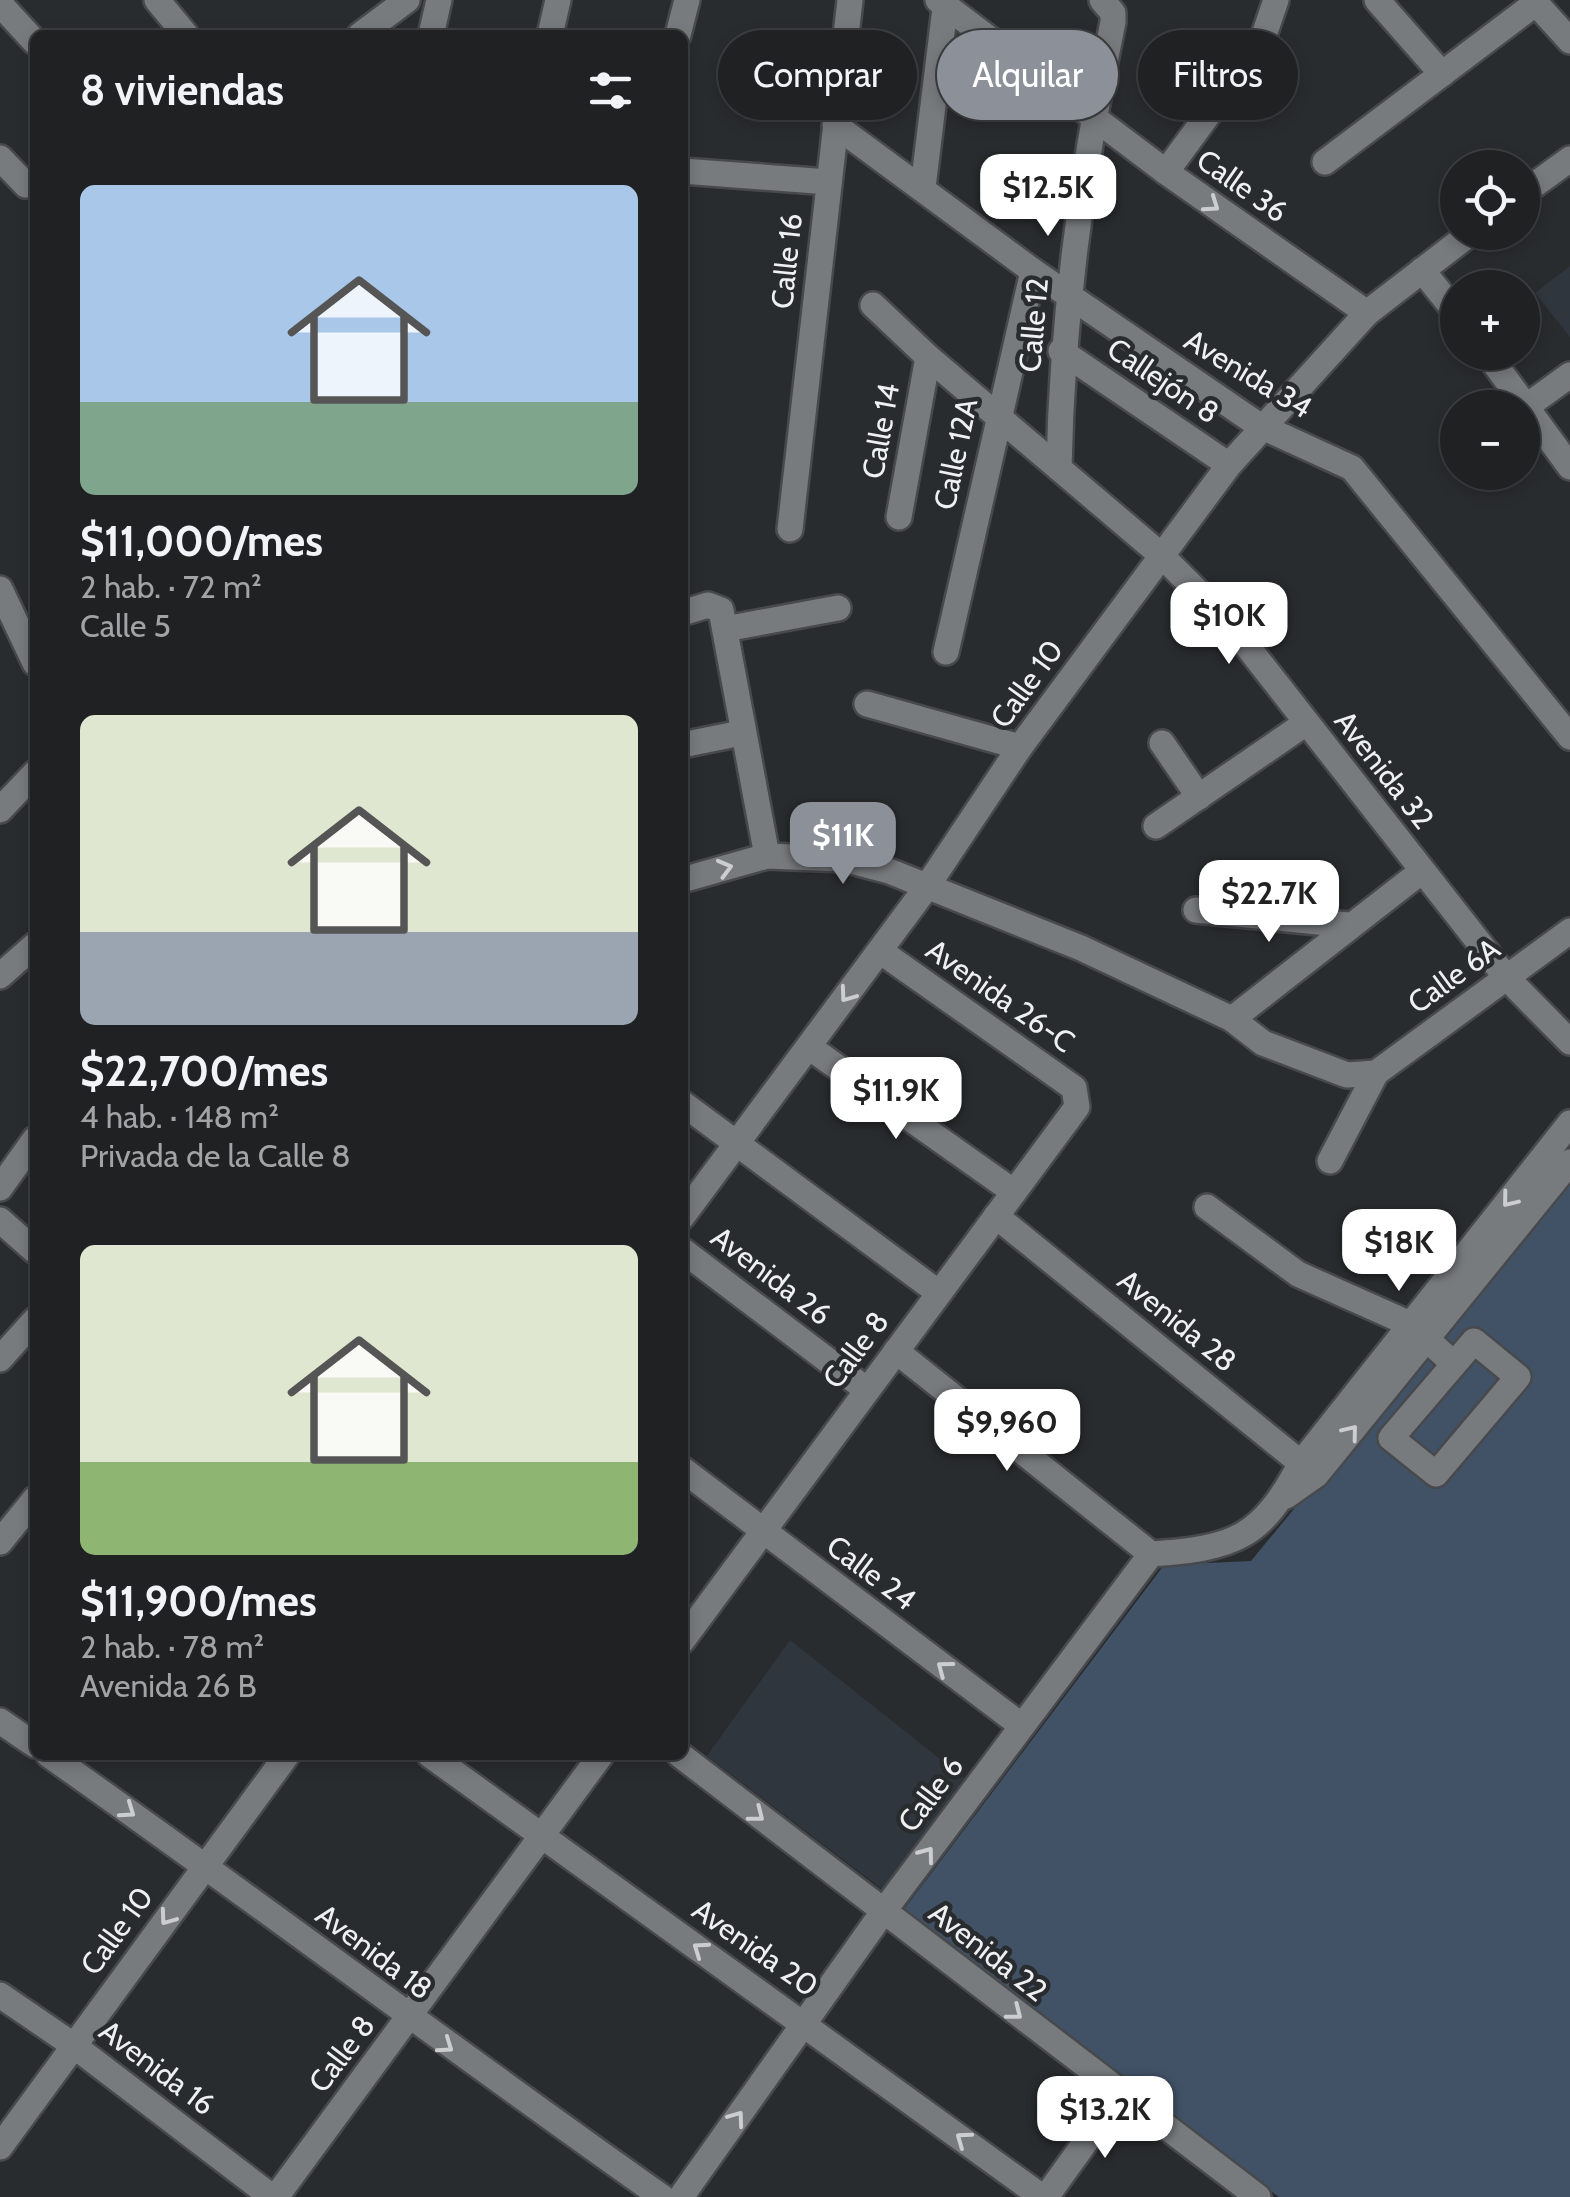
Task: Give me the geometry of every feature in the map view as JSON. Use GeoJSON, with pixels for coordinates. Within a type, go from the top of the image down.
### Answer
{"type":"FeatureCollection","features":[{"type":"Feature","properties":{"kind":"street"},"geometry":{"type":"LineString","coordinates":[[157,0],[182,30]]}},
{"type":"Feature","properties":{"kind":"street"},"geometry":{"type":"LineString","coordinates":[[367,30],[407,0]]}},
{"type":"Feature","properties":{"kind":"street"},"geometry":{"type":"LineString","coordinates":[[433,30],[439,0]]}},
{"type":"Feature","properties":{"kind":"street"},"geometry":{"type":"LineString","coordinates":[[551,30],[558,0]]}},
{"type":"Feature","properties":{"kind":"street"},"geometry":{"type":"LineString","coordinates":[[679,30],[687,0]]}},
{"type":"Feature","properties":{"kind":"street","name":"Calle 16"},"geometry":{"type":"LineString","coordinates":[[790,529],[850,0]]}},
{"type":"Feature","properties":{"kind":"street"},"geometry":{"type":"LineString","coordinates":[[1166,172],[1262,41],[1276,0]]}},
{"type":"Feature","properties":{"kind":"street"},"geometry":{"type":"LineString","coordinates":[[1377,0],[1442,74]]}},
{"type":"Feature","properties":{"kind":"street"},"geometry":{"type":"LineString","coordinates":[[923,187],[943,2]]}},
{"type":"Feature","properties":{"kind":"street","name":"Calle 36"},"geometry":{"type":"LineString","coordinates":[[943,2],[980,30]]}},
{"type":"Feature","properties":{"kind":"street"},"geometry":{"type":"LineString","coordinates":[[1325,162],[1534,2],[1570,41]]}},
{"type":"Feature","properties":{"kind":"street"},"geometry":{"type":"LineString","coordinates":[[0,4],[30,37]]}},
{"type":"Feature","properties":{"kind":"street","name":"Calle 12"},"geometry":{"type":"LineString","coordinates":[[1059,468],[1061,351],[1092,120]]}},
{"type":"Feature","properties":{"kind":"street","name":"Calle 36"},"geometry":{"type":"LineString","coordinates":[[1098,120],[1367,313]]}},
{"type":"Feature","properties":{"kind":"street","name":"Avenida 34"},"geometry":{"type":"LineString","coordinates":[[835,125],[1033,272],[1260,426],[1352,468],[1570,738]]}},
{"type":"Feature","properties":{"kind":"street"},"geometry":{"type":"LineString","coordinates":[[0,158],[20,186]]}},
{"type":"Feature","properties":{"kind":"street"},"geometry":{"type":"LineString","coordinates":[[1540,181],[1570,159]]}},
{"type":"Feature","properties":{"kind":"street"},"geometry":{"type":"LineString","coordinates":[[688,172],[829,182]]}},
{"type":"Feature","properties":{"kind":"street","name":"Calle 10"},"geometry":{"type":"LineString","coordinates":[[688,1208],[926,888],[1020,747],[1228,465],[1367,313],[1448,250]]}},
{"type":"Feature","properties":{"kind":"street"},"geometry":{"type":"LineString","coordinates":[[1422,270],[1440,292]]}},
{"type":"Feature","properties":{"kind":"street","name":"Calle 12A"},"geometry":{"type":"LineString","coordinates":[[946,652],[997,415],[1033,272]]}},
{"type":"Feature","properties":{"kind":"street","name":"Avenida 32"},"geometry":{"type":"LineString","coordinates":[[874,305],[928,357],[1162,555],[1230,624],[1506,977],[1570,1042]]}},
{"type":"Feature","properties":{"kind":"street","name":"Callejón 8"},"geometry":{"type":"LineString","coordinates":[[1061,351],[1228,465]]}},
{"type":"Feature","properties":{"kind":"street","name":"Calle 14"},"geometry":{"type":"LineString","coordinates":[[899,517],[928,357]]}},
{"type":"Feature","properties":{"kind":"street"},"geometry":{"type":"LineString","coordinates":[[1500,370],[1515,390]]}},
{"type":"Feature","properties":{"kind":"street"},"geometry":{"type":"LineString","coordinates":[[1540,397],[1570,375]]}},
{"type":"Feature","properties":{"kind":"street"},"geometry":{"type":"LineString","coordinates":[[1540,425],[1570,468]]}},
{"type":"Feature","properties":{"kind":"street"},"geometry":{"type":"LineString","coordinates":[[0,589],[30,652]]}},
{"type":"Feature","properties":{"kind":"street"},"geometry":{"type":"LineString","coordinates":[[688,613],[720,617],[838,608]]}},
{"type":"Feature","properties":{"kind":"street"},"geometry":{"type":"LineString","coordinates":[[720,617],[767,856]]}},
{"type":"Feature","properties":{"kind":"street"},"geometry":{"type":"LineString","coordinates":[[867,704],[1020,747]]}},
{"type":"Feature","properties":{"kind":"street"},"geometry":{"type":"LineString","coordinates":[[1156,826],[1306,723]]}},
{"type":"Feature","properties":{"kind":"street"},"geometry":{"type":"LineString","coordinates":[[688,744],[741,734]]}},
{"type":"Feature","properties":{"kind":"street"},"geometry":{"type":"LineString","coordinates":[[1162,743],[1199,797]]}},
{"type":"Feature","properties":{"kind":"street"},"geometry":{"type":"LineString","coordinates":[[0,810],[30,779]]}},
{"type":"Feature","properties":{"kind":"street"},"geometry":{"type":"LineString","coordinates":[[688,878],[767,856],[843,858],[1080,948],[1232,1018],[1263,1043],[1347,1075],[1376,1073]]}},
{"type":"Feature","properties":{"kind":"street"},"geometry":{"type":"LineString","coordinates":[[1232,1018],[1422,871]]}},
{"type":"Feature","properties":{"kind":"street"},"geometry":{"type":"LineString","coordinates":[[1196,910],[1348,925]]}},
{"type":"Feature","properties":{"kind":"street","name":"Calle 6A"},"geometry":{"type":"LineString","coordinates":[[1376,1073],[1570,931]]}},
{"type":"Feature","properties":{"kind":"street"},"geometry":{"type":"LineString","coordinates":[[0,976],[30,949]]}},
{"type":"Feature","properties":{"kind":"street","name":"Avenida 26-C"},"geometry":{"type":"LineString","coordinates":[[880,951],[1074,1088],[1079,1098]]}},
{"type":"Feature","properties":{"kind":"street"},"geometry":{"type":"LineString","coordinates":[[809,1047],[1014,1192]]}},
{"type":"Feature","properties":{"kind":"street"},"geometry":{"type":"LineString","coordinates":[[1330,1161],[1376,1073]]}},
{"type":"Feature","properties":{"kind":"street","name":"Calle 8"},"geometry":{"type":"LineString","coordinates":[[688,1632],[759,1531],[1014,1192],[1079,1098]]}},
{"type":"Feature","properties":{"kind":"street"},"geometry":{"type":"LineString","coordinates":[[688,1108],[939,1293]]}},
{"type":"Feature","properties":{"kind":"street"},"geometry":{"type":"LineString","coordinates":[[896,1351],[1151,1554],[1198,1550],[1242,1536],[1263,1523],[1309,1469],[1418,1331],[1570,1123]]}},
{"type":"Feature","properties":{"kind":"street"},"geometry":{"type":"LineString","coordinates":[[0,1188],[30,1146]]}},
{"type":"Feature","properties":{"kind":"street"},"geometry":{"type":"LineString","coordinates":[[1418,1331],[1570,1162]]}},
{"type":"Feature","properties":{"kind":"street"},"geometry":{"type":"LineString","coordinates":[[1207,1206],[1298,1274],[1418,1331],[1454,1364]]}},
{"type":"Feature","properties":{"kind":"street","name":"Avenida 28"},"geometry":{"type":"LineString","coordinates":[[996,1216],[1309,1469]]}},
{"type":"Feature","properties":{"kind":"street"},"geometry":{"type":"LineString","coordinates":[[0,1220],[30,1247]]}},
{"type":"Feature","properties":{"kind":"street","name":"Avenida 26"},"geometry":{"type":"LineString","coordinates":[[688,1255],[867,1390]]}},
{"type":"Feature","properties":{"kind":"street"},"geometry":{"type":"LineString","coordinates":[[0,1359],[30,1326]]}},
{"type":"Feature","properties":{"kind":"street"},"geometry":{"type":"LineString","coordinates":[[1474,1342],[1518,1377],[1436,1474],[1391,1438],[1454,1364],[1474,1342]]}},
{"type":"Feature","properties":{"kind":"street","name":"Calle 24"},"geometry":{"type":"LineString","coordinates":[[688,1475],[1022,1726]]}},
{"type":"Feature","properties":{"kind":"street"},"geometry":{"type":"LineString","coordinates":[[0,1542],[30,1505]]}},
{"type":"Feature","properties":{"kind":"street","name":"Calle 6"},"geometry":{"type":"LineString","coordinates":[[680,2197],[883,1912],[1151,1554]]}},
{"type":"Feature","properties":{"kind":"street"},"geometry":{"type":"LineString","coordinates":[[0,1721],[30,1742]]}},
{"type":"Feature","properties":{"kind":"street","name":"Avenida 18"},"geometry":{"type":"LineString","coordinates":[[56,1760],[206,1865],[408,2019],[662,2197]]}},
{"type":"Feature","properties":{"kind":"street","name":"Calle 10"},"geometry":{"type":"LineString","coordinates":[[0,2147],[284,1760]]}},
{"type":"Feature","properties":{"kind":"street","name":"Avenida 20"},"geometry":{"type":"LineString","coordinates":[[437,1760],[1044,2197]]}},
{"type":"Feature","properties":{"kind":"street","name":"Calle 8"},"geometry":{"type":"LineString","coordinates":[[274,2197],[598,1760]]}},
{"type":"Feature","properties":{"kind":"street","name":"Avenida 22"},"geometry":{"type":"LineString","coordinates":[[686,1760],[1258,2197]]}},
{"type":"Feature","properties":{"kind":"street","name":"Avenida 16"},"geometry":{"type":"LineString","coordinates":[[0,1995],[73,2045],[274,2197]]}},
{"type":"Feature","properties":{"kind":"street"},"geometry":{"type":"LineString","coordinates":[[1044,2197],[1120,2094]]}},
{"type":"Feature","properties":{"kind":"shaded area"},"geometry":{"type":"Polygon","coordinates":[[[1570,266],[1570,337],[1540,299],[1540,289],[1570,266]]]}},
{"type":"Feature","properties":{"kind":"shaded area"},"geometry":{"type":"Polygon","coordinates":[[[1570,1175],[1570,2197],[1279,2197],[902,1912],[1164,1565],[1251,1561],[1570,1175]]]}},
{"type":"Feature","properties":{"kind":"shaded area"},"geometry":{"type":"Polygon","coordinates":[[[790,1640],[964,1778],[882,1889],[707,1756],[790,1640]]]}}]}
